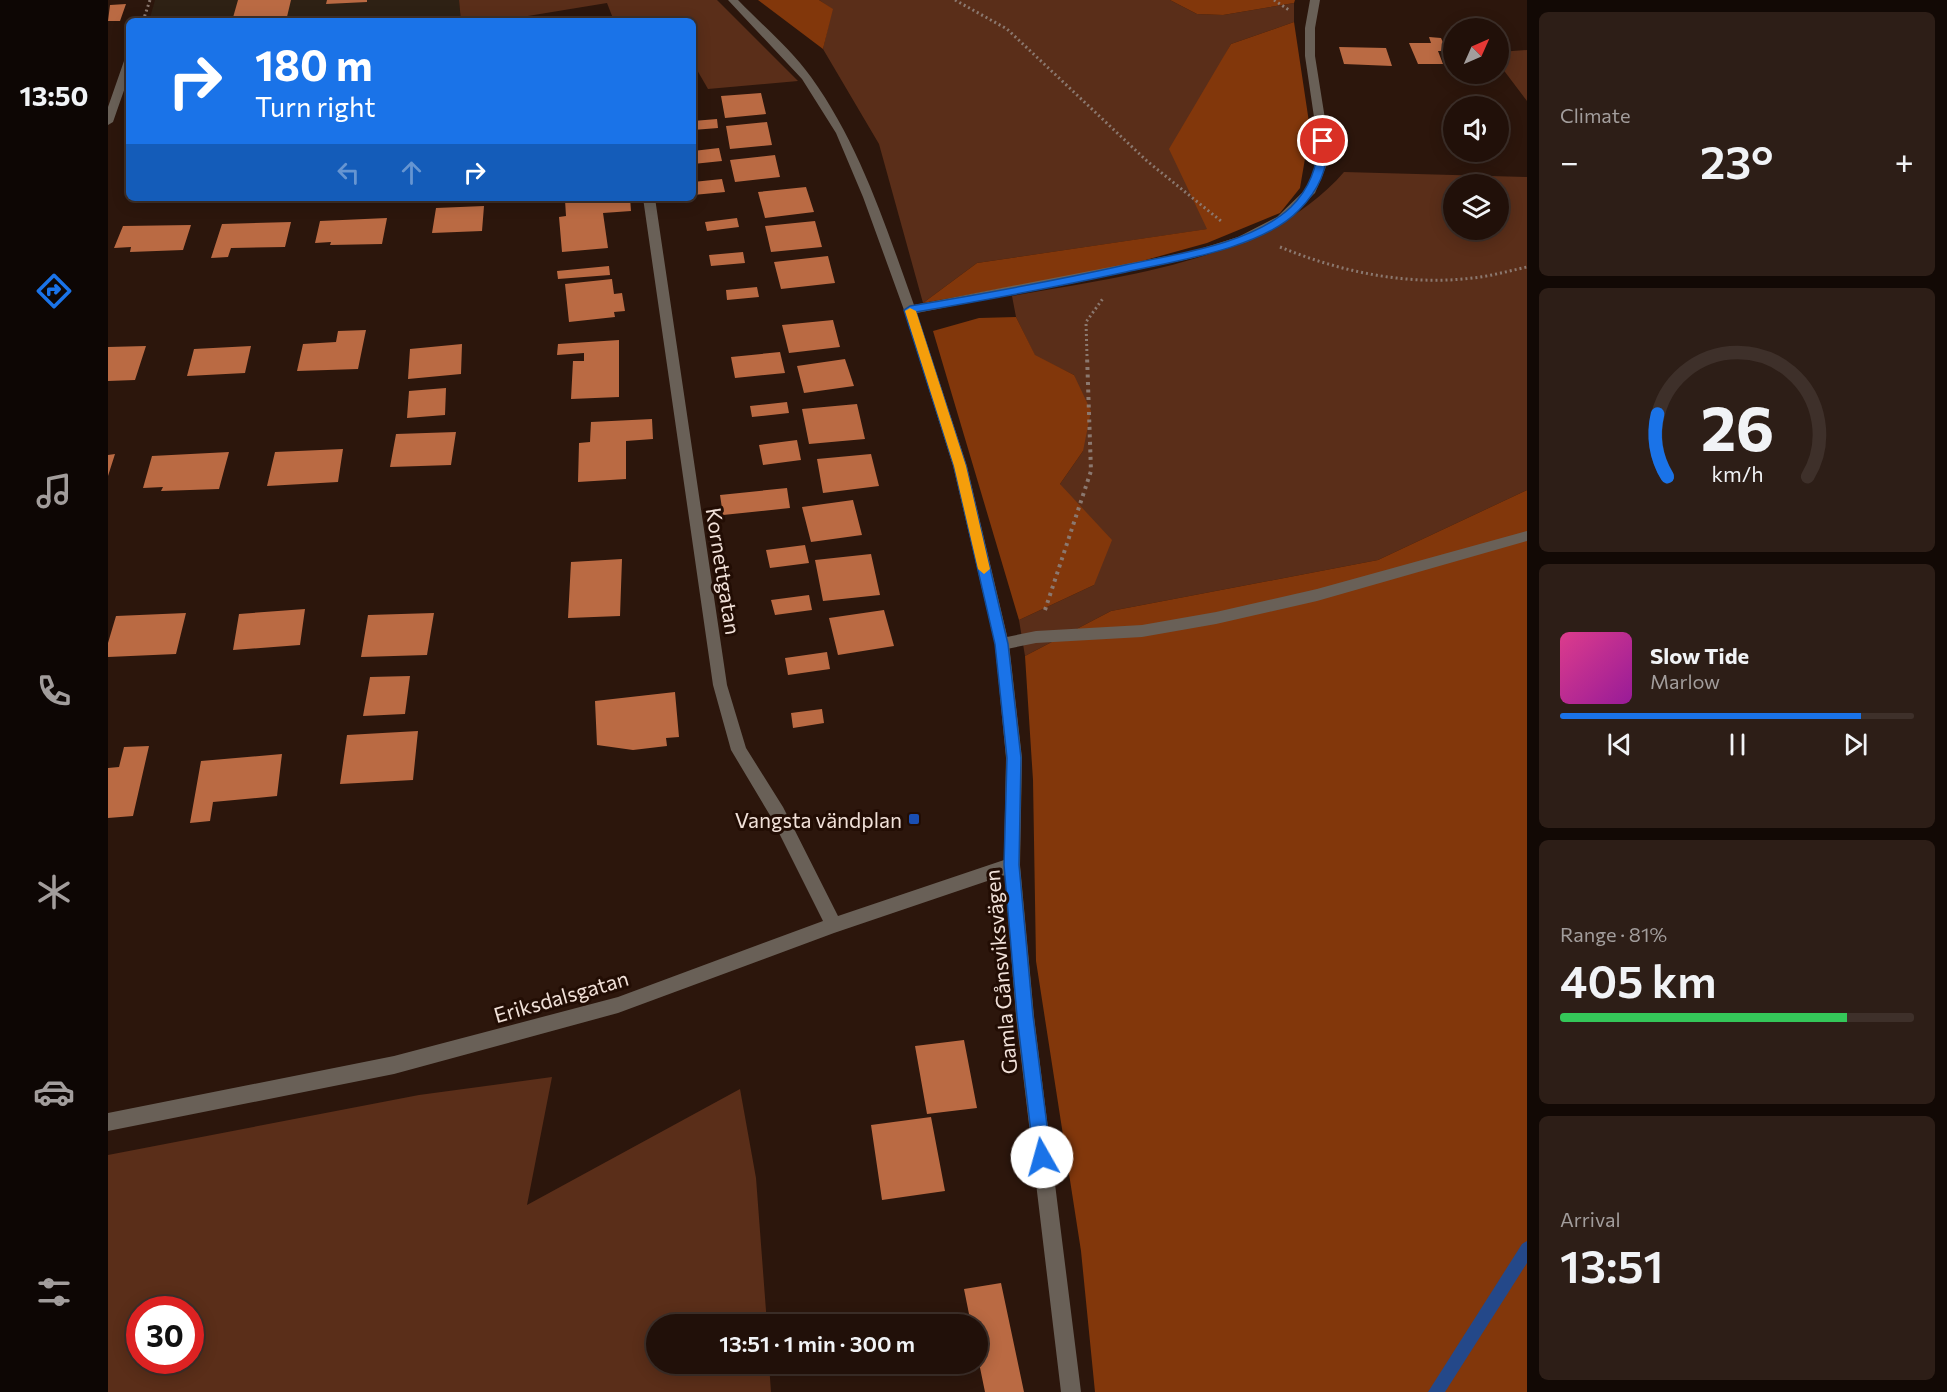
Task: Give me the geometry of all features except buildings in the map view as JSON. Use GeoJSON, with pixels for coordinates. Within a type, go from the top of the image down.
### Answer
{"type":"FeatureCollection","features":[{"type":"Feature","properties":{"kind":"street","name":"Gamla Gånsviksvägen"},"geometry":{"type":"LineString","coordinates":[[733,0],[806,77],[840,133],[869,197],[910,310],[960,466],[1002,644],[1014,758],[1012,865],[1025,1016],[1071,1392]]}},
{"type":"Feature","properties":{"kind":"street"},"geometry":{"type":"LineString","coordinates":[[910,310],[1031,290],[1187,255],[1251,235],[1271,226],[1295,209],[1313,186],[1323,163],[1323,141],[1310,61],[1310,32],[1315,0]]}},
{"type":"Feature","properties":{"kind":"street"},"geometry":{"type":"LineString","coordinates":[[108,122],[126,79]]}},
{"type":"Feature","properties":{"kind":"street","name":"Kornettgatan"},"geometry":{"type":"LineString","coordinates":[[649,201],[720,685],[739,750],[777,812],[834,925]]}},
{"type":"Feature","properties":{"kind":"street"},"geometry":{"type":"LineString","coordinates":[[1002,644],[1036,637],[1142,631],[1216,618],[1317,595],[1527,536]]}},
{"type":"Feature","properties":{"kind":"street","name":"Eriksdalsgatan"},"geometry":{"type":"LineString","coordinates":[[108,1122],[394,1065],[618,1005],[834,925],[1012,865]]}},
{"type":"Feature","properties":{"kind":"path"},"geometry":{"type":"LineString","coordinates":[[144,18],[150,0]]}},
{"type":"Feature","properties":{"kind":"path"},"geometry":{"type":"LineString","coordinates":[[955,0],[1007,29],[1168,179],[1223,222],[1293,253],[1358,271],[1414,280],[1464,279],[1527,267]]}},
{"type":"Feature","properties":{"kind":"path"},"geometry":{"type":"LineString","coordinates":[[1036,637],[1091,471],[1086,322],[1123,270]]}},
{"type":"Feature","properties":{"kind":"shaded area"},"geometry":{"type":"Polygon","coordinates":[[[155,0],[459,0],[461,18],[150,18],[155,0]]]}},
{"type":"Feature","properties":{"kind":"shaded area"},"geometry":{"type":"Polygon","coordinates":[[[459,0],[717,0],[798,81],[708,89],[696,68],[696,18],[613,18],[607,3],[516,18],[461,18],[459,0]]]}},
{"type":"Feature","properties":{"kind":"shaded area"},"geometry":{"type":"Polygon","coordinates":[[[758,0],[819,0],[833,9],[823,49],[758,0]]]}},
{"type":"Feature","properties":{"kind":"shaded area"},"geometry":{"type":"Polygon","coordinates":[[[819,0],[1170,0],[1197,14],[1223,15],[1294,3],[1294,22],[1231,44],[1216,72],[1208,229],[977,263],[923,303],[879,144],[823,49],[832,9],[819,0]]]}},
{"type":"Feature","properties":{"kind":"shaded area"},"geometry":{"type":"Polygon","coordinates":[[[1170,0],[1295,0],[1294,3],[1223,15],[1197,14],[1170,0]]]}},
{"type":"Feature","properties":{"kind":"shaded area"},"geometry":{"type":"Polygon","coordinates":[[[1294,22],[1310,129],[1300,188],[1280,213],[1207,243],[1124,266],[923,303],[977,263],[1207,229],[1169,149],[1231,44],[1294,22]]]}},
{"type":"Feature","properties":{"kind":"shaded area"},"geometry":{"type":"Polygon","coordinates":[[[1527,50],[1527,101],[1509,77],[1509,51],[1527,50]]]}},
{"type":"Feature","properties":{"kind":"shaded area"},"geometry":{"type":"Polygon","coordinates":[[[1344,172],[1443,175],[1443,240],[1509,240],[1509,177],[1527,177],[1527,490],[1378,560],[1111,611],[1025,656],[1019,620],[1094,585],[1060,484],[1083,451],[1074,375],[1035,356],[1016,317],[1012,296],[1099,281],[1190,260],[1234,245],[1275,226],[1312,202],[1344,172]]]}},
{"type":"Feature","properties":{"kind":"shaded area"},"geometry":{"type":"Polygon","coordinates":[[[1016,317],[1035,355],[1074,375],[1091,411],[1083,451],[1060,484],[1112,540],[1094,585],[1019,620],[933,331],[979,318],[1016,317]]]}},
{"type":"Feature","properties":{"kind":"shaded area"},"geometry":{"type":"Polygon","coordinates":[[[1527,490],[1527,1392],[1095,1392],[1081,1251],[1036,961],[1033,780],[1025,656],[1111,611],[1378,560],[1527,490]]]}},
{"type":"Feature","properties":{"kind":"shaded area"},"geometry":{"type":"Polygon","coordinates":[[[552,1077],[527,1205],[740,1089],[756,1178],[766,1314],[646,1314],[646,1374],[770,1374],[771,1392],[108,1392],[108,1155],[419,1095],[552,1077]]]}},
{"type":"Feature","properties":{"kind":"waterway"},"geometry":{"type":"LineString","coordinates":[[1436,1392],[1527,1249]]}},
{"type":"Feature","properties":{"kind":"slow traffic"},"geometry":{"type":"LineString","coordinates":[[910,311],[960,466],[984,569]]}},
{"type":"Feature","properties":{"kind":"place","name":"Vangsta vändplan"},"geometry":{"type":"Point","coordinates":[914,819]}},
{"type":"Feature","properties":{"kind":"route"},"geometry":{"type":"LineString","coordinates":[[1042,1157],[1025,1016],[1012,865],[1014,758],[1002,644],[960,466],[910,310],[1031,290],[1187,255],[1234,242],[1271,226],[1295,209],[1313,186],[1323,163],[1323,141]]}}]}
